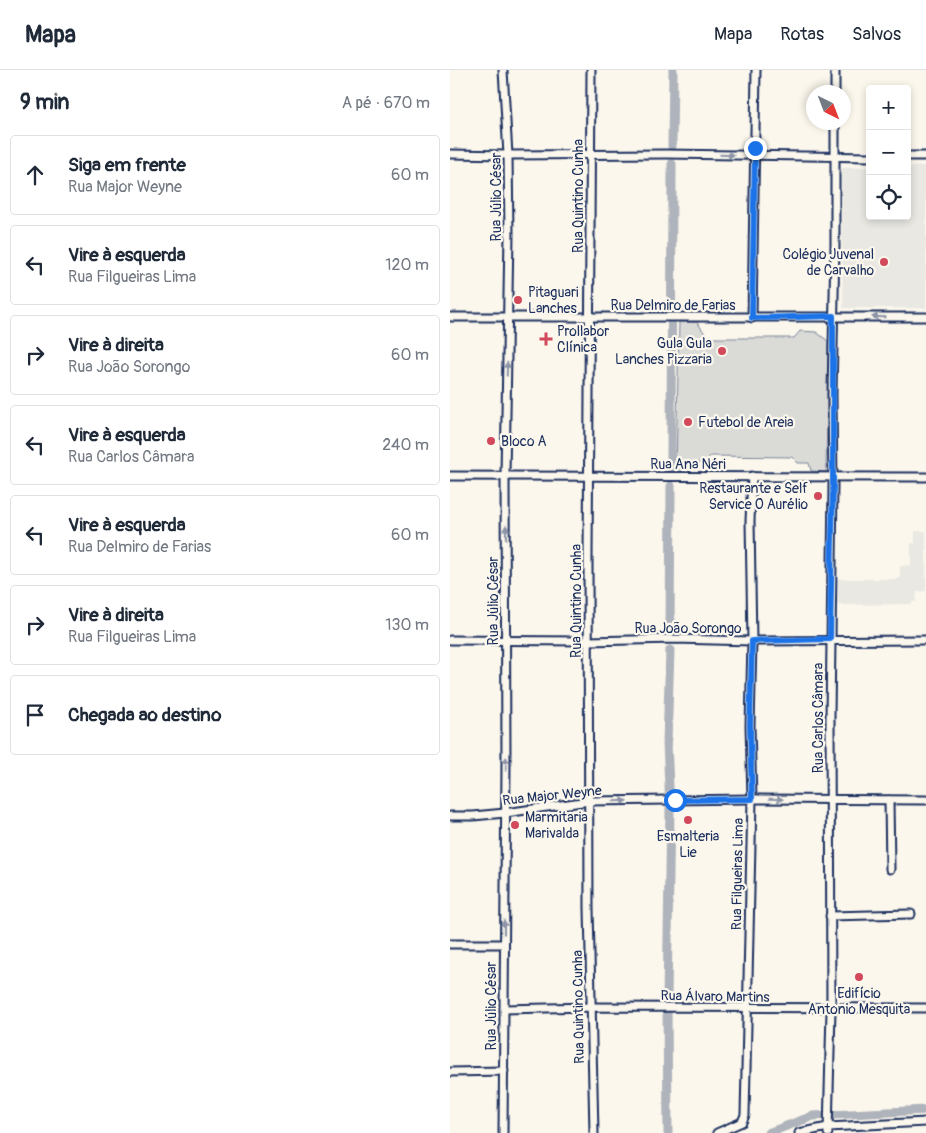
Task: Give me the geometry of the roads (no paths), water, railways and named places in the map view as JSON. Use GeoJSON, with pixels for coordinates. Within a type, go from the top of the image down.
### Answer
{"type":"FeatureCollection","features":[{"type":"Feature","properties":{"kind":"street","name":"Rua Júlio César"},"geometry":{"type":"LineString","coordinates":[[503,70],[508,155],[503,1133]]}},
{"type":"Feature","properties":{"kind":"street","name":"Rua Quintino Cunha"},"geometry":{"type":"LineString","coordinates":[[591,70],[588,641],[590,1007],[594,1133]]}},
{"type":"Feature","properties":{"kind":"street"},"geometry":{"type":"LineString","coordinates":[[752,318],[756,70]]}},
{"type":"Feature","properties":{"kind":"street"},"geometry":{"type":"LineString","coordinates":[[835,70],[835,85]]}},
{"type":"Feature","properties":{"kind":"street","name":"Rua Carlos Câmara"},"geometry":{"type":"LineString","coordinates":[[829,1128],[831,1009],[830,639],[835,130]]}},
{"type":"Feature","properties":{"kind":"street"},"geometry":{"type":"LineString","coordinates":[[450,154],[678,154],[866,157]]}},
{"type":"Feature","properties":{"kind":"street"},"geometry":{"type":"LineString","coordinates":[[911,156],[926,156]]}},
{"type":"Feature","properties":{"kind":"street","name":"Rua Delmiro de Farias"},"geometry":{"type":"LineString","coordinates":[[450,317],[926,317]]}},
{"type":"Feature","properties":{"kind":"street","name":"Rua Ana Néri"},"geometry":{"type":"LineString","coordinates":[[450,476],[926,478]]}},
{"type":"Feature","properties":{"kind":"street","name":"Rua Filgueiras Lima"},"geometry":{"type":"LineString","coordinates":[[717,1133],[742,1122],[745,1116],[752,799],[750,550],[752,476]]}},
{"type":"Feature","properties":{"kind":"street","name":"Rua João Sorongo"},"geometry":{"type":"LineString","coordinates":[[450,640],[926,640]]}},
{"type":"Feature","properties":{"kind":"street","name":"Rua Major Weyne"},"geometry":{"type":"LineString","coordinates":[[450,816],[505,813],[589,800],[926,800]]}},
{"type":"Feature","properties":{"kind":"street"},"geometry":{"type":"LineString","coordinates":[[889,800],[890,869]]}},
{"type":"Feature","properties":{"kind":"street"},"geometry":{"type":"LineString","coordinates":[[830,916],[911,914]]}},
{"type":"Feature","properties":{"kind":"street"},"geometry":{"type":"LineString","coordinates":[[450,944],[504,944]]}},
{"type":"Feature","properties":{"kind":"street","name":"Rua Álvaro Martins"},"geometry":{"type":"LineString","coordinates":[[504,1009],[590,1007],[747,1009],[926,1008]]}},
{"type":"Feature","properties":{"kind":"street"},"geometry":{"type":"LineString","coordinates":[[450,1072],[504,1071]]}},
{"type":"Feature","properties":{"kind":"street"},"geometry":{"type":"LineString","coordinates":[[799,1133],[829,1128],[926,1122]]}},
{"type":"Feature","properties":{"kind":"waterway"},"geometry":{"type":"LineString","coordinates":[[672,146],[673,70]]}},
{"type":"Feature","properties":{"kind":"waterway"},"geometry":{"type":"LineString","coordinates":[[671,468],[672,164]]}},
{"type":"Feature","properties":{"kind":"waterway"},"geometry":{"type":"LineString","coordinates":[[670,632],[671,486]]}},
{"type":"Feature","properties":{"kind":"waterway"},"geometry":{"type":"LineString","coordinates":[[668,1133],[667,1001],[670,808],[667,743],[670,650]]}},
{"type":"Feature","properties":{"kind":"waterway"},"geometry":{"type":"LineString","coordinates":[[768,1133],[813,1116],[926,1110]]}},
{"type":"Feature","properties":{"kind":"place","name":"Colégio Juvenal de Carvalho"},"geometry":{"type":"Point","coordinates":[884,262]}},
{"type":"Feature","properties":{"kind":"place","name":"Pitaguari Lanches"},"geometry":{"type":"Point","coordinates":[518,300]}},
{"type":"Feature","properties":{"kind":"place","name":"Prollabor Clínica"},"geometry":{"type":"Point","coordinates":[546,339]}},
{"type":"Feature","properties":{"kind":"place","name":"Gula Gula Lanches Pizzaria"},"geometry":{"type":"Point","coordinates":[722,351]}},
{"type":"Feature","properties":{"kind":"place","name":"Futebol de Areia"},"geometry":{"type":"Point","coordinates":[688,422]}},
{"type":"Feature","properties":{"kind":"place","name":"Bloco A"},"geometry":{"type":"Point","coordinates":[491,441]}},
{"type":"Feature","properties":{"kind":"place","name":"Restaurante e Self Service O Aurélio"},"geometry":{"type":"Point","coordinates":[818,496]}},
{"type":"Feature","properties":{"kind":"place","name":"Esmalteria Lie"},"geometry":{"type":"Point","coordinates":[688,820]}},
{"type":"Feature","properties":{"kind":"place","name":"Marmitaria Marivalda"},"geometry":{"type":"Point","coordinates":[515,825]}},
{"type":"Feature","properties":{"kind":"place","name":"Edifício Antonio Mesquita"},"geometry":{"type":"Point","coordinates":[859,977]}}]}
